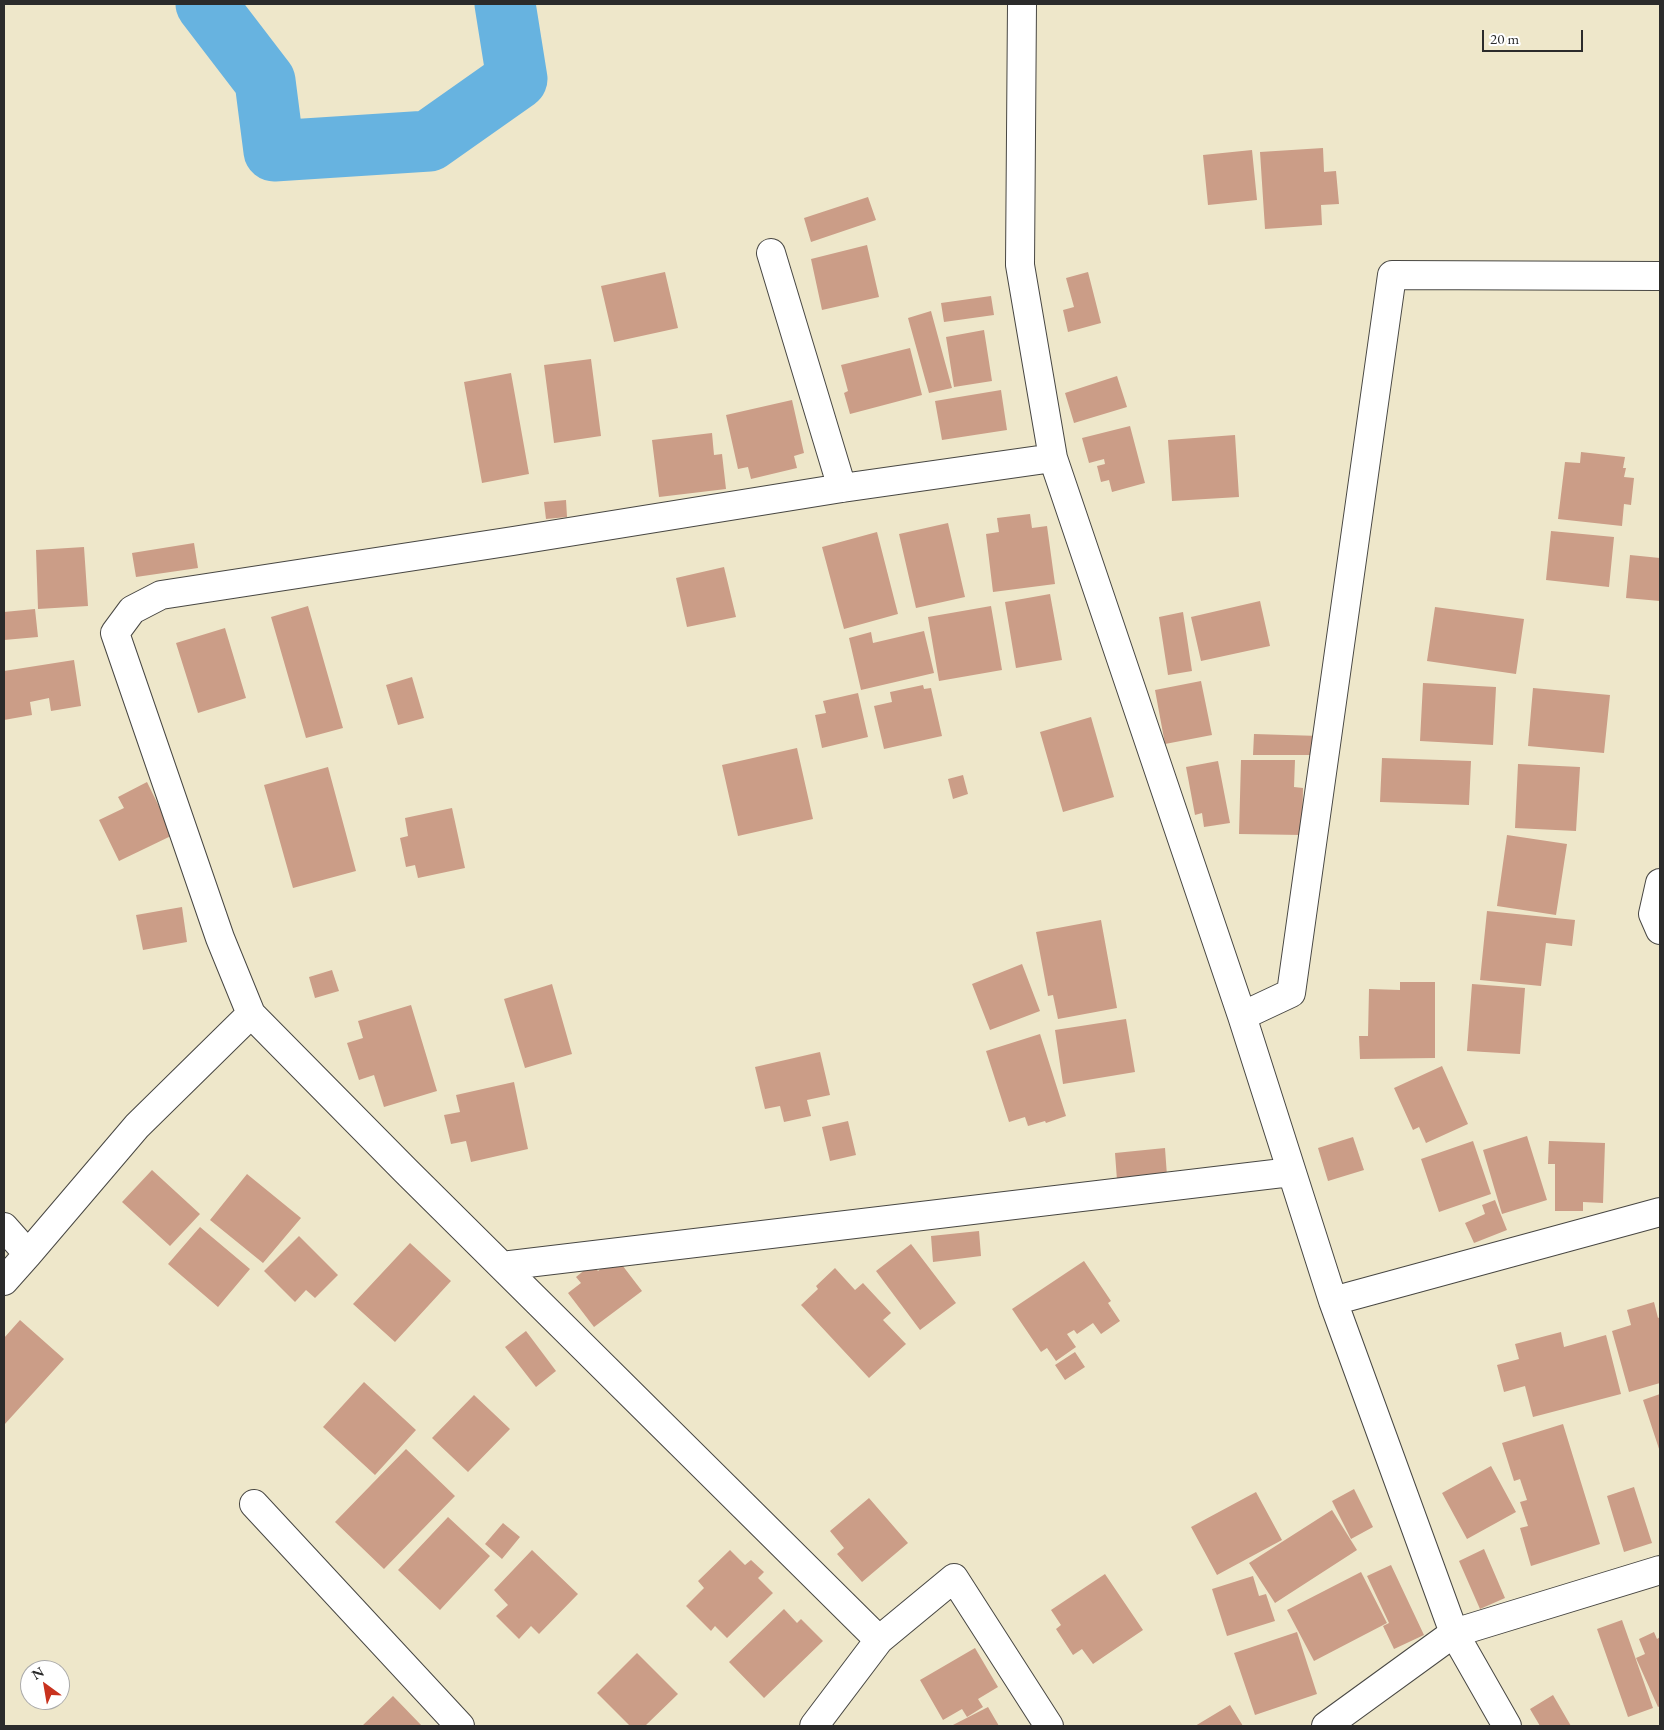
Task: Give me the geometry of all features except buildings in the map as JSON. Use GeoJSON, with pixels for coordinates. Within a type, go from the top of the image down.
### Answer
{"type":"FeatureCollection","features":[{"type":"Feature","properties":{"kind":"street"},"geometry":{"type":"LineString","coordinates":[[1022,4],[1020,265],[1053,458],[1242,1016],[1333,1301],[1454,1633],[1507,1726]]}},
{"type":"Feature","properties":{"kind":"street"},"geometry":{"type":"LineString","coordinates":[[770,254],[842,488]]}},
{"type":"Feature","properties":{"kind":"street"},"geometry":{"type":"LineString","coordinates":[[1242,1016],[1291,992],[1392,275],[1660,276]]}},
{"type":"Feature","properties":{"kind":"street"},"geometry":{"type":"LineString","coordinates":[[879,1640],[251,1014],[220,938],[115,633],[132,610],[161,595],[842,488],[1053,458]]}},
{"type":"Feature","properties":{"kind":"street"},"geometry":{"type":"LineString","coordinates":[[1660,883],[1653,914],[1660,930]]}},
{"type":"Feature","properties":{"kind":"street"},"geometry":{"type":"LineString","coordinates":[[4,1281],[137,1126],[251,1014]]}},
{"type":"Feature","properties":{"kind":"street"},"geometry":{"type":"LineString","coordinates":[[502,1266],[1291,1172]]}},
{"type":"Feature","properties":{"kind":"street"},"geometry":{"type":"LineString","coordinates":[[1333,1301],[1660,1212]]}},
{"type":"Feature","properties":{"kind":"street"},"geometry":{"type":"LineString","coordinates":[[4,1228],[28,1254]]}},
{"type":"Feature","properties":{"kind":"street"},"geometry":{"type":"LineString","coordinates":[[254,1504],[460,1726]]}},
{"type":"Feature","properties":{"kind":"street"},"geometry":{"type":"LineString","coordinates":[[1326,1726],[1454,1633],[1660,1570]]}},
{"type":"Feature","properties":{"kind":"street"},"geometry":{"type":"LineString","coordinates":[[814,1726],[879,1640],[954,1578],[1049,1726]]}},
{"type":"Feature","properties":{"kind":"waterway"},"geometry":{"type":"LineString","coordinates":[[206,4],[265,81],[274,151],[429,141],[517,79],[505,4]]}}]}
